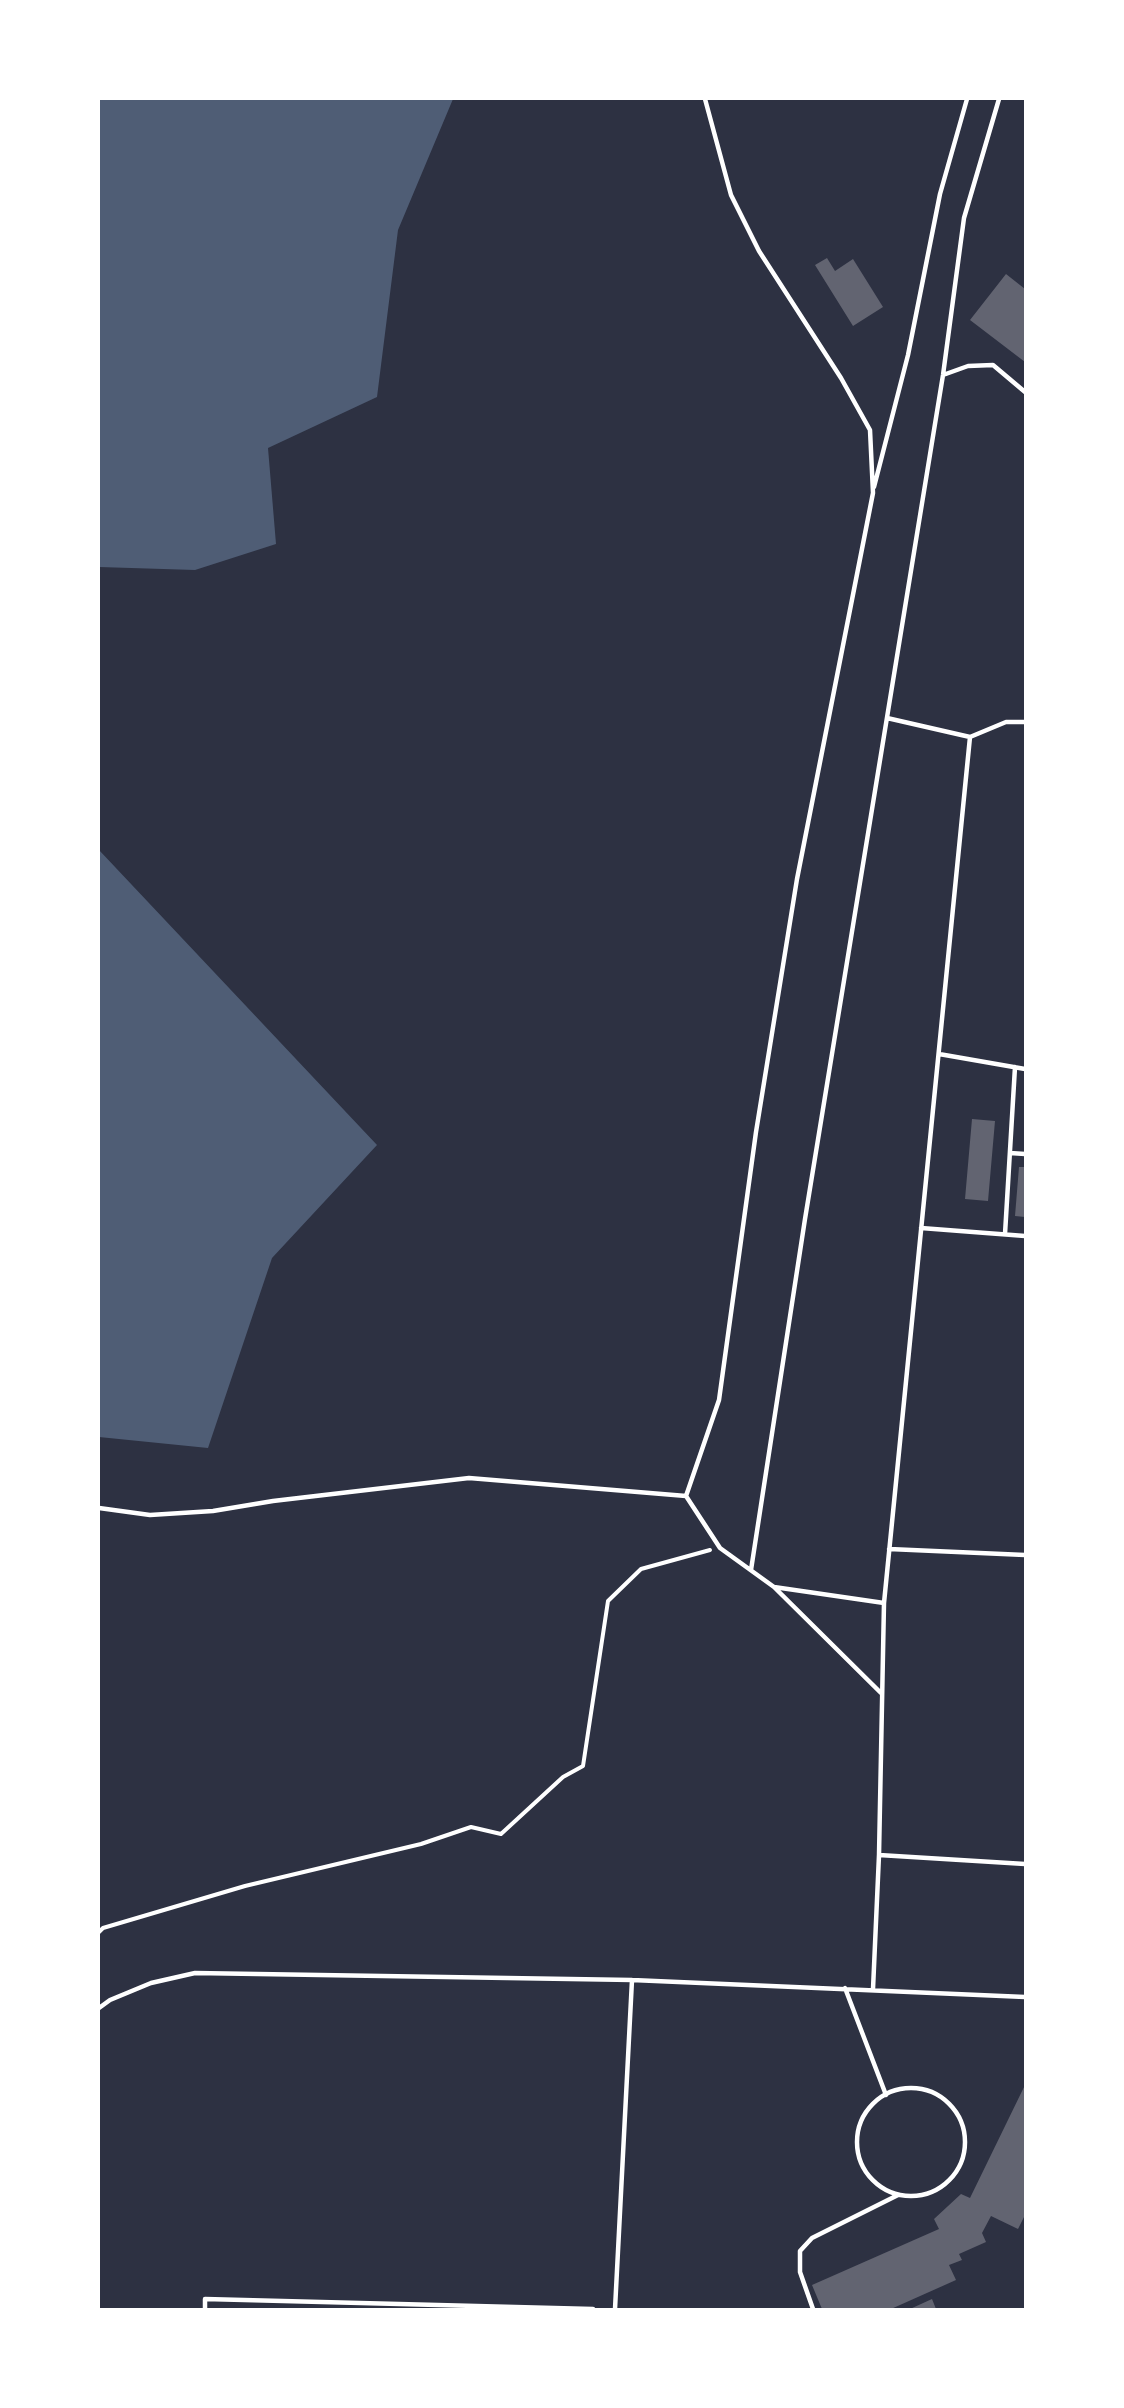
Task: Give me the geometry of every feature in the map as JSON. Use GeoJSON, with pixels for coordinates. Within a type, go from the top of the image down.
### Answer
{"type":"FeatureCollection","features":[{"type":"Feature","properties":{"kind":"lane"},"geometry":{"type":"LineString","coordinates":[[705,99],[731,195],[759,251],[823,349],[870,430],[873,493]]}},
{"type":"Feature","properties":{"kind":"lane"},"geometry":{"type":"LineString","coordinates":[[686,1496],[718,1400],[756,1132],[795,891],[873,493],[908,355],[940,194],[966,99]]}},
{"type":"Feature","properties":{"kind":"lane"},"geometry":{"type":"LineString","coordinates":[[751,1570],[805,1220],[943,375],[964,218],[999,99]]}},
{"type":"Feature","properties":{"kind":"lane"},"geometry":{"type":"LineString","coordinates":[[943,375],[968,366],[993,365],[1025,392]]}},
{"type":"Feature","properties":{"kind":"lane"},"geometry":{"type":"LineString","coordinates":[[887,718],[970,737],[1006,722],[1025,722]]}},
{"type":"Feature","properties":{"kind":"lane"},"geometry":{"type":"LineString","coordinates":[[873,1989],[879,1856],[884,1603],[970,737]]}},
{"type":"Feature","properties":{"kind":"lane"},"geometry":{"type":"LineString","coordinates":[[939,1054],[1025,1069]]}},
{"type":"Feature","properties":{"kind":"lane"},"geometry":{"type":"LineString","coordinates":[[1005,1234],[1015,1067]]}},
{"type":"Feature","properties":{"kind":"lane"},"geometry":{"type":"LineString","coordinates":[[1010,1154],[1025,1154]]}},
{"type":"Feature","properties":{"kind":"lane"},"geometry":{"type":"LineString","coordinates":[[921,1228],[1025,1236]]}},
{"type":"Feature","properties":{"kind":"lane"},"geometry":{"type":"LineString","coordinates":[[99,1508],[150,1515],[213,1511],[273,1501],[469,1478],[686,1496]]}},
{"type":"Feature","properties":{"kind":"lane"},"geometry":{"type":"LineString","coordinates":[[686,1496],[720,1548],[774,1587],[882,1693]]}},
{"type":"Feature","properties":{"kind":"lane"},"geometry":{"type":"LineString","coordinates":[[890,1549],[1025,1554]]}},
{"type":"Feature","properties":{"kind":"lane"},"geometry":{"type":"LineString","coordinates":[[774,1587],[884,1603]]}},
{"type":"Feature","properties":{"kind":"lane"},"geometry":{"type":"LineString","coordinates":[[879,1856],[1025,1864]]}},
{"type":"Feature","properties":{"kind":"lane"},"geometry":{"type":"LineString","coordinates":[[99,2008],[110,2000],[151,1983],[195,1973],[632,1980],[1025,1997]]}},
{"type":"Feature","properties":{"kind":"lane"},"geometry":{"type":"LineString","coordinates":[[615,2309],[632,1980]]}},
{"type":"Feature","properties":{"kind":"lane"},"geometry":{"type":"LineString","coordinates":[[846,1988],[886,2095]]}},
{"type":"Feature","properties":{"kind":"lane"},"geometry":{"type":"LineString","coordinates":[[919,2088],[935,2093],[949,2103],[960,2117],[965,2133],[965,2150],[960,2167],[950,2181],[934,2192],[916,2196],[898,2195],[881,2188],[868,2175],[860,2158],[857,2140],[861,2122],[871,2106],[886,2095],[902,2089],[919,2088]]}},
{"type":"Feature","properties":{"kind":"lane"},"geometry":{"type":"LineString","coordinates":[[813,2309],[800,2272],[800,2252],[812,2238],[898,2195]]}},
{"type":"Feature","properties":{"kind":"lane"},"geometry":{"type":"LineString","coordinates":[[205,2309],[205,2299],[593,2309]]}},
{"type":"Feature","properties":{"kind":"lane"},"geometry":{"type":"LineString","coordinates":[[285,2301],[285,2309]]}},
{"type":"Feature","properties":{"kind":"path"},"geometry":{"type":"LineString","coordinates":[[99,1932],[104,1928],[245,1886],[421,1844],[471,1827],[501,1834],[563,1777],[583,1766],[608,1601],[641,1569],[720,1548]]}},
{"type":"Feature","properties":{"kind":"water"},"geometry":{"type":"Polygon","coordinates":[[[99,99],[453,99],[398,230],[377,397],[268,448],[276,544],[195,570],[99,567],[99,99]]]}},
{"type":"Feature","properties":{"kind":"water"},"geometry":{"type":"Polygon","coordinates":[[[99,850],[377,1145],[272,1258],[208,1448],[99,1437],[99,850]]]}},
{"type":"Feature","properties":{"kind":"building"},"geometry":{"type":"Polygon","coordinates":[[[827,258],[835,271],[853,259],[883,307],[853,326],[815,265],[827,258]]]}},
{"type":"Feature","properties":{"kind":"building"},"geometry":{"type":"Polygon","coordinates":[[[1006,274],[1025,289],[1025,362],[970,320],[1006,274]]]}},
{"type":"Feature","properties":{"kind":"building"},"geometry":{"type":"Polygon","coordinates":[[[972,1119],[995,1121],[988,1201],[965,1199],[972,1119]]]}},
{"type":"Feature","properties":{"kind":"building"},"geometry":{"type":"Polygon","coordinates":[[[1019,1167],[1025,1167],[1025,1217],[1015,1216],[1019,1167]]]}},
{"type":"Feature","properties":{"kind":"building"},"geometry":{"type":"Polygon","coordinates":[[[1025,2085],[1025,2215],[1018,2229],[991,2216],[982,2233],[986,2242],[959,2254],[962,2260],[949,2265],[956,2280],[891,2309],[822,2309],[812,2285],[939,2229],[934,2219],[961,2194],[970,2198],[1025,2085]]]}},
{"type":"Feature","properties":{"kind":"building"},"geometry":{"type":"Polygon","coordinates":[[[932,2299],[936,2309],[910,2309],[932,2299]]]}}]}
